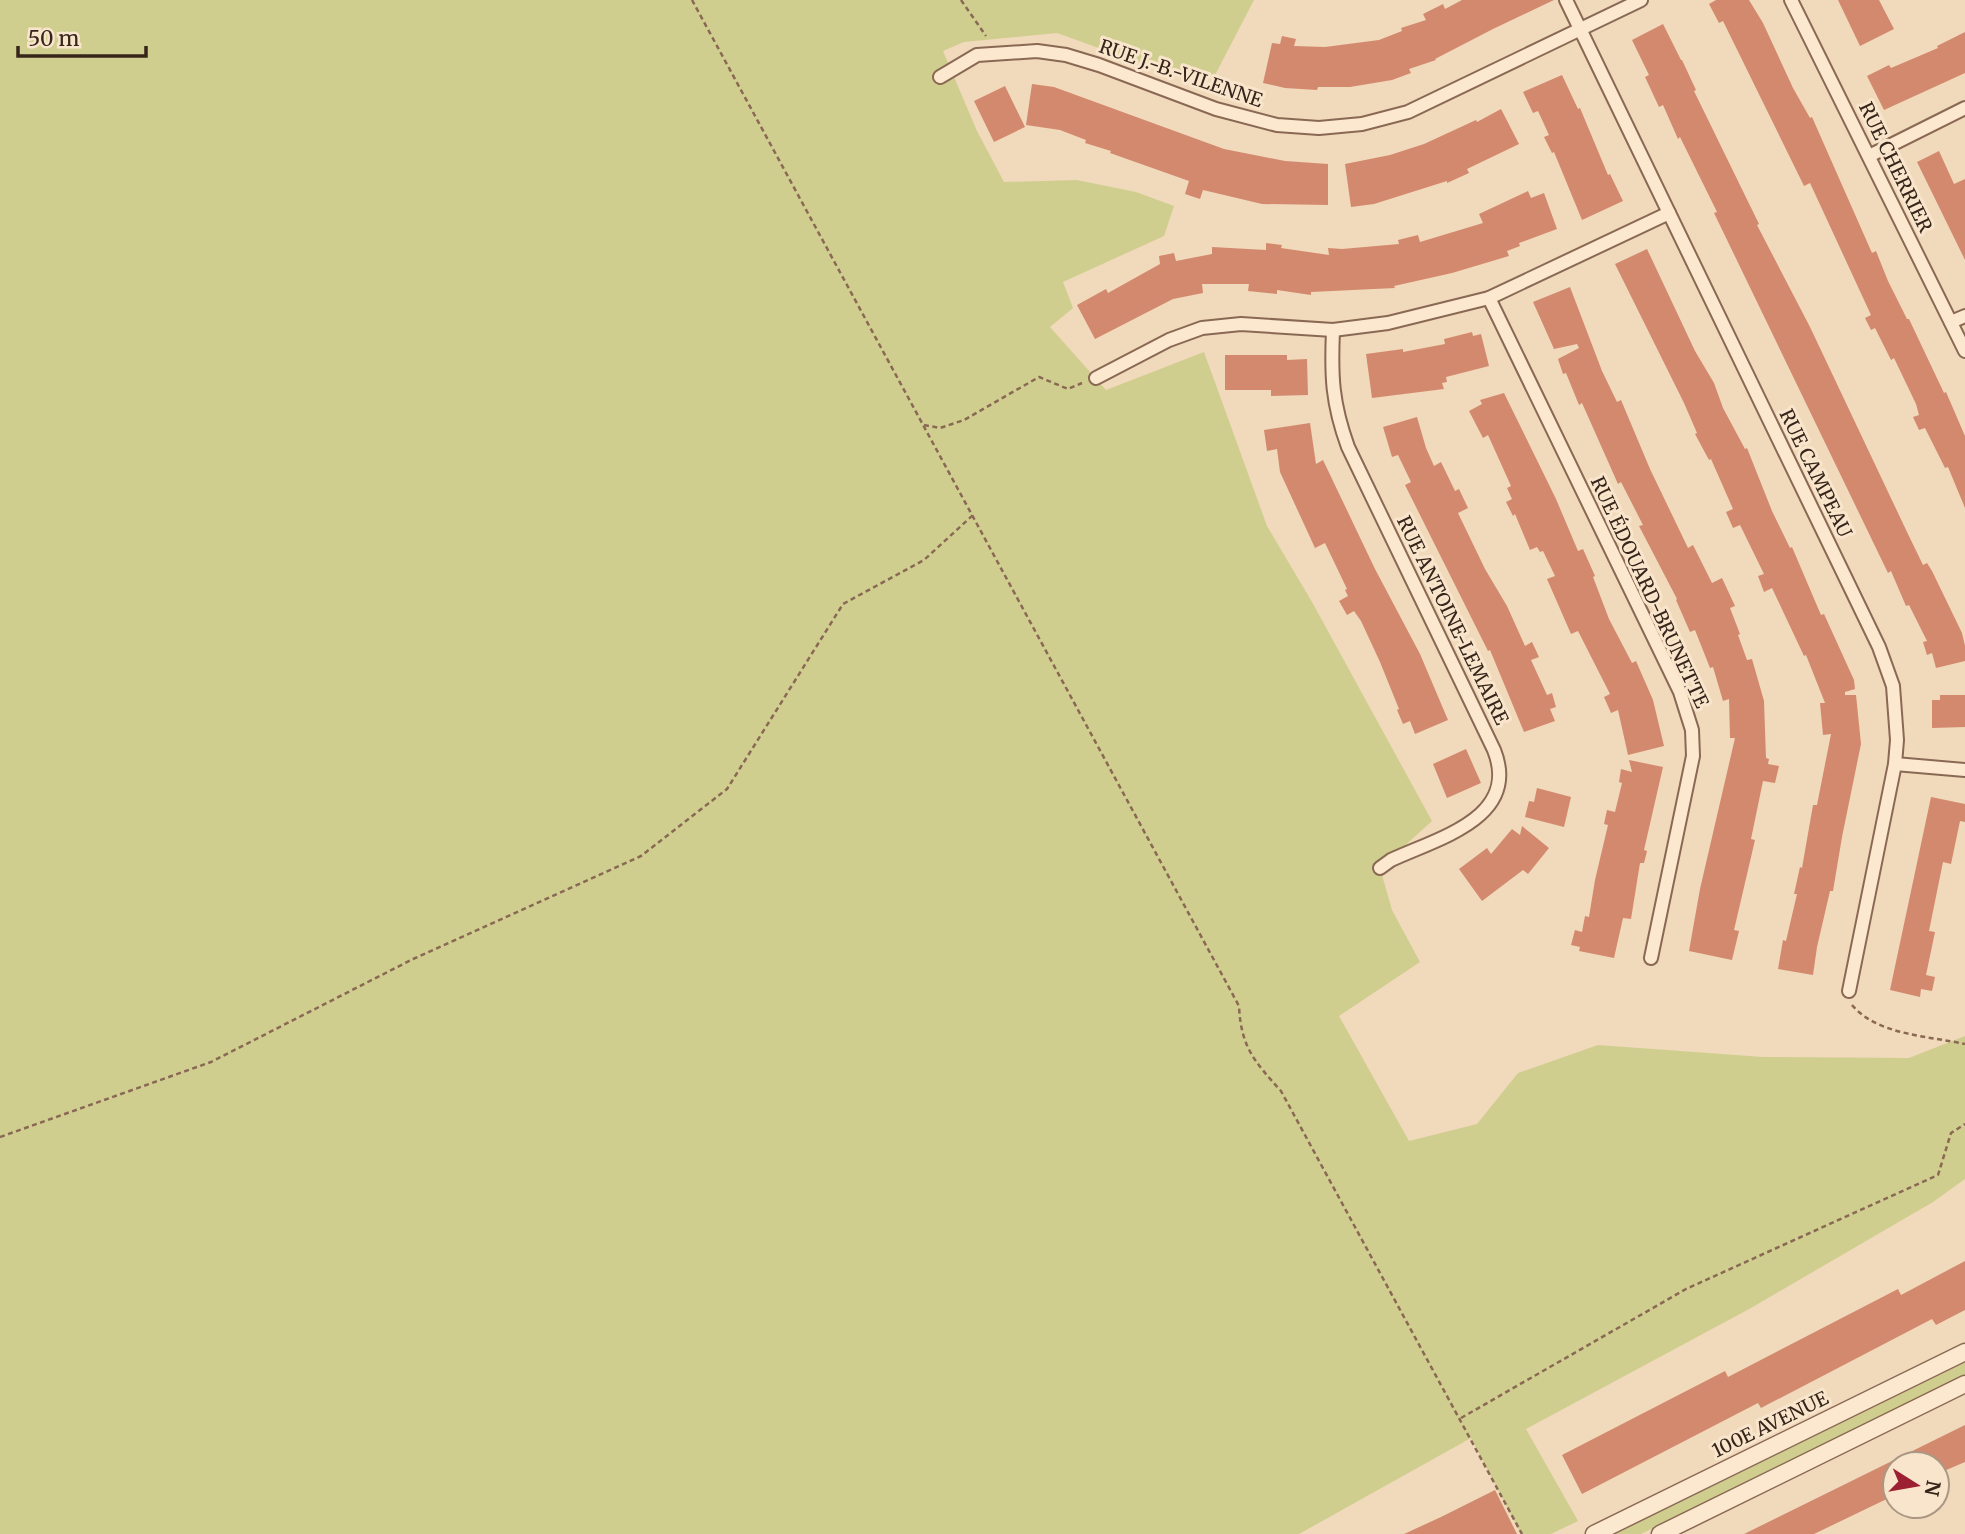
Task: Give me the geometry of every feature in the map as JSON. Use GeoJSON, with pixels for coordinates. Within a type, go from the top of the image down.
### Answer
{"type":"FeatureCollection","features":[{"type":"Feature","properties":{"kind":"street","name":"RUE CAMPEAU"},"geometry":{"type":"LineString","coordinates":[[1566,0],[1879,647],[1893,686],[1897,740],[1895,764],[1849,991]]}},
{"type":"Feature","properties":{"kind":"street","name":"RUE J.-B.-VILENNE"},"geometry":{"type":"LineString","coordinates":[[940,77],[977,55],[1037,51],[1066,55],[1235,115],[1277,125],[1319,128],[1362,124],[1408,112],[1641,0]]}},
{"type":"Feature","properties":{"kind":"street","name":"RUE CHERRIER"},"geometry":{"type":"LineString","coordinates":[[1791,0],[1965,351]]}},
{"type":"Feature","properties":{"kind":"street"},"geometry":{"type":"LineString","coordinates":[[1869,156],[1965,108]]}},
{"type":"Feature","properties":{"kind":"street"},"geometry":{"type":"LineString","coordinates":[[1096,378],[1168,340],[1202,328],[1241,324],[1333,330],[1388,323],[1489,298],[1669,214]]}},
{"type":"Feature","properties":{"kind":"street","name":"RUE ÉDOUARD-BRUNETTE"},"geometry":{"type":"LineString","coordinates":[[1489,298],[1680,692],[1692,730],[1693,756],[1651,958]]}},
{"type":"Feature","properties":{"kind":"street"},"geometry":{"type":"LineString","coordinates":[[1951,322],[1965,316]]}},
{"type":"Feature","properties":{"kind":"street","name":"RUE ANTOINE-LEMAIRE"},"geometry":{"type":"LineString","coordinates":[[1333,330],[1331,378],[1337,416],[1348,447],[1494,750],[1501,771],[1495,796],[1487,810],[1472,822],[1391,860],[1380,868]]}},
{"type":"Feature","properties":{"kind":"street"},"geometry":{"type":"LineString","coordinates":[[1895,764],[1965,770]]}},
{"type":"Feature","properties":{"kind":"street","name":"100E AVENUE"},"geometry":{"type":"LineString","coordinates":[[1594,1534],[1965,1352]]}},
{"type":"Feature","properties":{"kind":"street"},"geometry":{"type":"LineString","coordinates":[[1660,1534],[1965,1384]]}},
{"type":"Feature","properties":{"kind":"path"},"geometry":{"type":"LineString","coordinates":[[692,0],[1239,1006],[1240,1031],[1257,1064],[1281,1091],[1522,1534]]}},
{"type":"Feature","properties":{"kind":"path"},"geometry":{"type":"LineString","coordinates":[[961,0],[986,36]]}},
{"type":"Feature","properties":{"kind":"path"},"geometry":{"type":"LineString","coordinates":[[924,425],[940,428],[964,420],[1039,377],[1068,389],[1096,378]]}},
{"type":"Feature","properties":{"kind":"path"},"geometry":{"type":"LineString","coordinates":[[0,1136],[211,1062],[413,959],[641,856],[727,789],[844,604],[924,560],[973,515]]}},
{"type":"Feature","properties":{"kind":"path"},"geometry":{"type":"LineString","coordinates":[[1849,991],[1852,1006],[1867,1019],[1888,1028],[1965,1044]]}},
{"type":"Feature","properties":{"kind":"path"},"geometry":{"type":"LineString","coordinates":[[1461,1418],[1686,1289],[1938,1175],[1951,1133],[1965,1124]]}},
{"type":"Feature","properties":{"kind":"shaded area"},"geometry":{"type":"Polygon","coordinates":[[[0,0],[1254,0],[1215,75],[1182,78],[1057,33],[964,42],[943,51],[977,131],[1004,182],[1077,180],[1136,192],[1174,206],[1164,236],[1063,282],[1073,308],[1050,327],[1106,390],[1204,352],[1267,526],[1312,602],[1432,821],[1380,868],[1392,910],[1420,962],[1339,1016],[1409,1141],[1477,1124],[1518,1073],[1598,1045],[1763,1057],[1909,1058],[1965,1036],[1965,1179],[1933,1202],[1751,1308],[1526,1429],[1578,1521],[1551,1534],[1521,1534],[1471,1438],[1299,1534],[0,1534],[0,0]]]}},
{"type":"Feature","properties":{"kind":"shaded area"},"geometry":{"type":"Polygon","coordinates":[[[1965,1362],[1965,1375],[1641,1534],[1615,1534],[1965,1362]]]}},
{"type":"Feature","properties":{"kind":"building"},"geometry":{"type":"Polygon","coordinates":[[[1462,0],[1554,0],[1436,60],[1409,69],[1411,73],[1392,80],[1350,87],[1318,87],[1317,90],[1285,88],[1263,83],[1272,43],[1280,44],[1282,36],[1296,39],[1294,46],[1325,47],[1379,40],[1402,31],[1401,28],[1426,20],[1423,14],[1443,4],[1445,9],[1462,0]]]}},
{"type":"Feature","properties":{"kind":"building"},"geometry":{"type":"Polygon","coordinates":[[[1716,0],[1749,0],[1763,23],[1793,88],[1810,118],[1812,117],[1872,253],[1876,251],[1888,281],[1944,393],[1946,392],[1965,436],[1965,508],[1948,467],[1945,468],[1925,428],[1919,430],[1913,417],[1919,415],[1916,404],[1894,358],[1891,360],[1875,328],[1871,330],[1865,318],[1871,315],[1810,183],[1804,186],[1723,21],[1719,23],[1709,4],[1716,0]]]}},
{"type":"Feature","properties":{"kind":"building"},"geometry":{"type":"Polygon","coordinates":[[[1838,0],[1879,0],[1894,29],[1860,46],[1838,0]]]}},
{"type":"Feature","properties":{"kind":"building"},"geometry":{"type":"Polygon","coordinates":[[[1663,24],[1759,224],[1757,225],[1810,327],[1923,565],[1927,563],[1932,571],[1962,633],[1965,661],[1936,668],[1932,653],[1927,655],[1923,642],[1927,641],[1909,605],[1906,606],[1891,571],[1888,573],[1680,137],[1678,139],[1663,105],[1659,107],[1645,77],[1649,75],[1632,40],[1663,24]]]}},
{"type":"Feature","properties":{"kind":"building"},"geometry":{"type":"Polygon","coordinates":[[[1965,32],[1965,73],[1884,110],[1867,76],[1889,65],[1891,68],[1938,48],[1937,46],[1965,32]]]}},
{"type":"Feature","properties":{"kind":"building"},"geometry":{"type":"Polygon","coordinates":[[[1562,75],[1578,109],[1580,108],[1608,175],[1610,174],[1623,201],[1582,220],[1554,152],[1552,153],[1544,137],[1549,135],[1538,111],[1533,113],[1523,92],[1562,75]]]}},
{"type":"Feature","properties":{"kind":"building"},"geometry":{"type":"Polygon","coordinates":[[[1032,84],[1054,87],[1224,149],[1285,161],[1328,164],[1328,205],[1262,204],[1203,190],[1200,199],[1185,194],[1189,181],[1110,153],[1111,151],[1085,143],[1086,140],[1060,130],[1026,125],[1032,84]]]}},
{"type":"Feature","properties":{"kind":"building"},"geometry":{"type":"Polygon","coordinates":[[[1005,86],[1025,127],[994,142],[974,101],[1005,86]]]}},
{"type":"Feature","properties":{"kind":"building"},"geometry":{"type":"Polygon","coordinates":[[[1501,109],[1519,144],[1467,169],[1469,173],[1447,183],[1374,204],[1351,207],[1345,164],[1390,155],[1424,144],[1501,109]]]}},
{"type":"Feature","properties":{"kind":"building"},"geometry":{"type":"Polygon","coordinates":[[[1939,151],[1954,184],[1965,179],[1965,260],[1917,162],[1939,151]]]}},
{"type":"Feature","properties":{"kind":"building"},"geometry":{"type":"Polygon","coordinates":[[[1528,191],[1531,198],[1544,193],[1557,229],[1519,243],[1520,246],[1507,251],[1509,256],[1394,286],[1395,288],[1311,292],[1311,295],[1277,290],[1277,294],[1248,291],[1249,284],[1202,284],[1203,293],[1173,299],[1095,339],[1077,305],[1106,289],[1108,293],[1160,264],[1159,256],[1174,253],[1176,261],[1212,254],[1212,247],[1266,250],[1266,243],[1282,245],[1281,248],[1329,255],[1328,248],[1399,244],[1398,240],[1418,235],[1420,242],[1483,223],[1479,214],[1528,191]]]}},
{"type":"Feature","properties":{"kind":"building"},"geometry":{"type":"Polygon","coordinates":[[[1647,249],[1695,351],[1714,383],[1723,408],[1745,449],[1747,448],[1772,511],[1790,548],[1792,547],[1821,615],[1824,614],[1854,680],[1855,689],[1845,692],[1845,695],[1856,695],[1861,744],[1833,891],[1830,891],[1813,975],[1778,969],[1831,734],[1823,735],[1820,703],[1825,703],[1806,655],[1804,656],[1772,588],[1764,592],[1758,576],[1764,574],[1740,525],[1733,528],[1726,512],[1733,509],[1711,459],[1709,460],[1695,434],[1697,433],[1684,403],[1615,264],[1647,249]]]}},
{"type":"Feature","properties":{"kind":"building"},"geometry":{"type":"Polygon","coordinates":[[[1570,287],[1602,371],[1617,402],[1621,400],[1688,548],[1693,545],[1712,583],[1722,578],[1735,606],[1730,608],[1740,634],[1738,635],[1747,660],[1752,659],[1764,701],[1766,758],[1769,759],[1768,764],[1779,766],[1775,783],[1763,781],[1751,839],[1755,840],[1734,930],[1739,931],[1732,960],[1689,951],[1700,889],[1735,738],[1730,738],[1729,699],[1723,701],[1713,667],[1710,668],[1695,630],[1690,632],[1677,599],[1639,526],[1643,525],[1621,482],[1618,484],[1582,403],[1579,405],[1566,373],[1563,374],[1558,359],[1579,348],[1577,344],[1554,349],[1533,302],[1570,287]]]}},
{"type":"Feature","properties":{"kind":"building"},"geometry":{"type":"Polygon","coordinates":[[[1472,332],[1473,336],[1481,334],[1489,366],[1446,377],[1447,382],[1442,383],[1444,389],[1372,398],[1366,354],[1403,349],[1403,352],[1445,344],[1444,339],[1472,332]]]}},
{"type":"Feature","properties":{"kind":"building"},"geometry":{"type":"Polygon","coordinates":[[[1225,355],[1287,355],[1287,360],[1307,359],[1308,395],[1271,396],[1271,390],[1225,390],[1225,355]]]}},
{"type":"Feature","properties":{"kind":"building"},"geometry":{"type":"Polygon","coordinates":[[[1504,393],[1556,499],[1578,551],[1583,549],[1609,619],[1632,663],[1636,661],[1653,700],[1664,746],[1628,755],[1618,710],[1611,713],[1604,697],[1610,694],[1578,631],[1571,634],[1547,579],[1555,576],[1543,551],[1540,552],[1537,547],[1530,550],[1515,514],[1513,516],[1506,502],[1512,499],[1507,488],[1511,486],[1488,435],[1483,438],[1469,411],[1482,404],[1480,400],[1504,393]]]}},
{"type":"Feature","properties":{"kind":"building"},"geometry":{"type":"Polygon","coordinates":[[[1417,417],[1434,466],[1441,462],[1455,491],[1459,489],[1468,508],[1458,513],[1485,569],[1507,606],[1525,646],[1532,642],[1539,657],[1531,660],[1547,695],[1552,693],[1556,707],[1550,709],[1555,721],[1524,732],[1490,650],[1488,651],[1405,485],[1411,482],[1398,455],[1392,457],[1383,427],[1417,417]]]}},
{"type":"Feature","properties":{"kind":"building"},"geometry":{"type":"Polygon","coordinates":[[[1310,423],[1316,464],[1323,460],[1375,569],[1420,654],[1448,720],[1415,734],[1410,721],[1403,724],[1380,662],[1361,621],[1354,611],[1347,615],[1339,601],[1348,596],[1345,590],[1347,589],[1325,543],[1315,548],[1280,472],[1277,449],[1267,451],[1264,430],[1310,423]]]}},
{"type":"Feature","properties":{"kind":"building"},"geometry":{"type":"Polygon","coordinates":[[[1940,695],[1965,695],[1965,727],[1932,728],[1932,700],[1940,700],[1940,695]]]}},
{"type":"Feature","properties":{"kind":"building"},"geometry":{"type":"Polygon","coordinates":[[[1466,749],[1481,783],[1447,798],[1433,764],[1466,749]]]}},
{"type":"Feature","properties":{"kind":"building"},"geometry":{"type":"Polygon","coordinates":[[[1629,760],[1663,767],[1644,850],[1647,851],[1644,863],[1640,863],[1631,919],[1623,918],[1614,958],[1579,951],[1580,947],[1571,945],[1575,930],[1582,932],[1585,916],[1589,917],[1608,825],[1604,824],[1607,810],[1615,812],[1622,783],[1619,782],[1621,769],[1632,772],[1629,760]]]}},
{"type":"Feature","properties":{"kind":"building"},"geometry":{"type":"Polygon","coordinates":[[[1537,788],[1571,797],[1564,827],[1525,817],[1529,801],[1534,802],[1537,788]]]}},
{"type":"Feature","properties":{"kind":"building"},"geometry":{"type":"Polygon","coordinates":[[[1931,797],[1965,804],[1965,822],[1960,821],[1951,864],[1943,862],[1929,931],[1935,932],[1926,975],[1935,977],[1932,991],[1921,989],[1920,997],[1890,990],[1931,797]]]}},
{"type":"Feature","properties":{"kind":"building"},"geometry":{"type":"Polygon","coordinates":[[[1522,826],[1549,848],[1528,874],[1523,870],[1482,901],[1459,869],[1487,848],[1491,854],[1512,829],[1520,835],[1522,826]]]}},
{"type":"Feature","properties":{"kind":"building"},"geometry":{"type":"Polygon","coordinates":[[[1965,1261],[1965,1310],[1936,1325],[1932,1319],[1761,1408],[1758,1403],[1582,1494],[1562,1455],[1725,1371],[1728,1377],[1898,1289],[1901,1295],[1965,1261]]]}},
{"type":"Feature","properties":{"kind":"building"},"geometry":{"type":"Polygon","coordinates":[[[1965,1425],[1965,1462],[1951,1468],[1951,1450],[1914,1450],[1965,1425]]]}},
{"type":"Feature","properties":{"kind":"building"},"geometry":{"type":"Polygon","coordinates":[[[1881,1466],[1881,1502],[1814,1534],[1744,1534],[1881,1466]]]}},
{"type":"Feature","properties":{"kind":"building"},"geometry":{"type":"Polygon","coordinates":[[[1495,1490],[1517,1534],[1404,1534],[1441,1517],[1495,1490]]]}}]}
